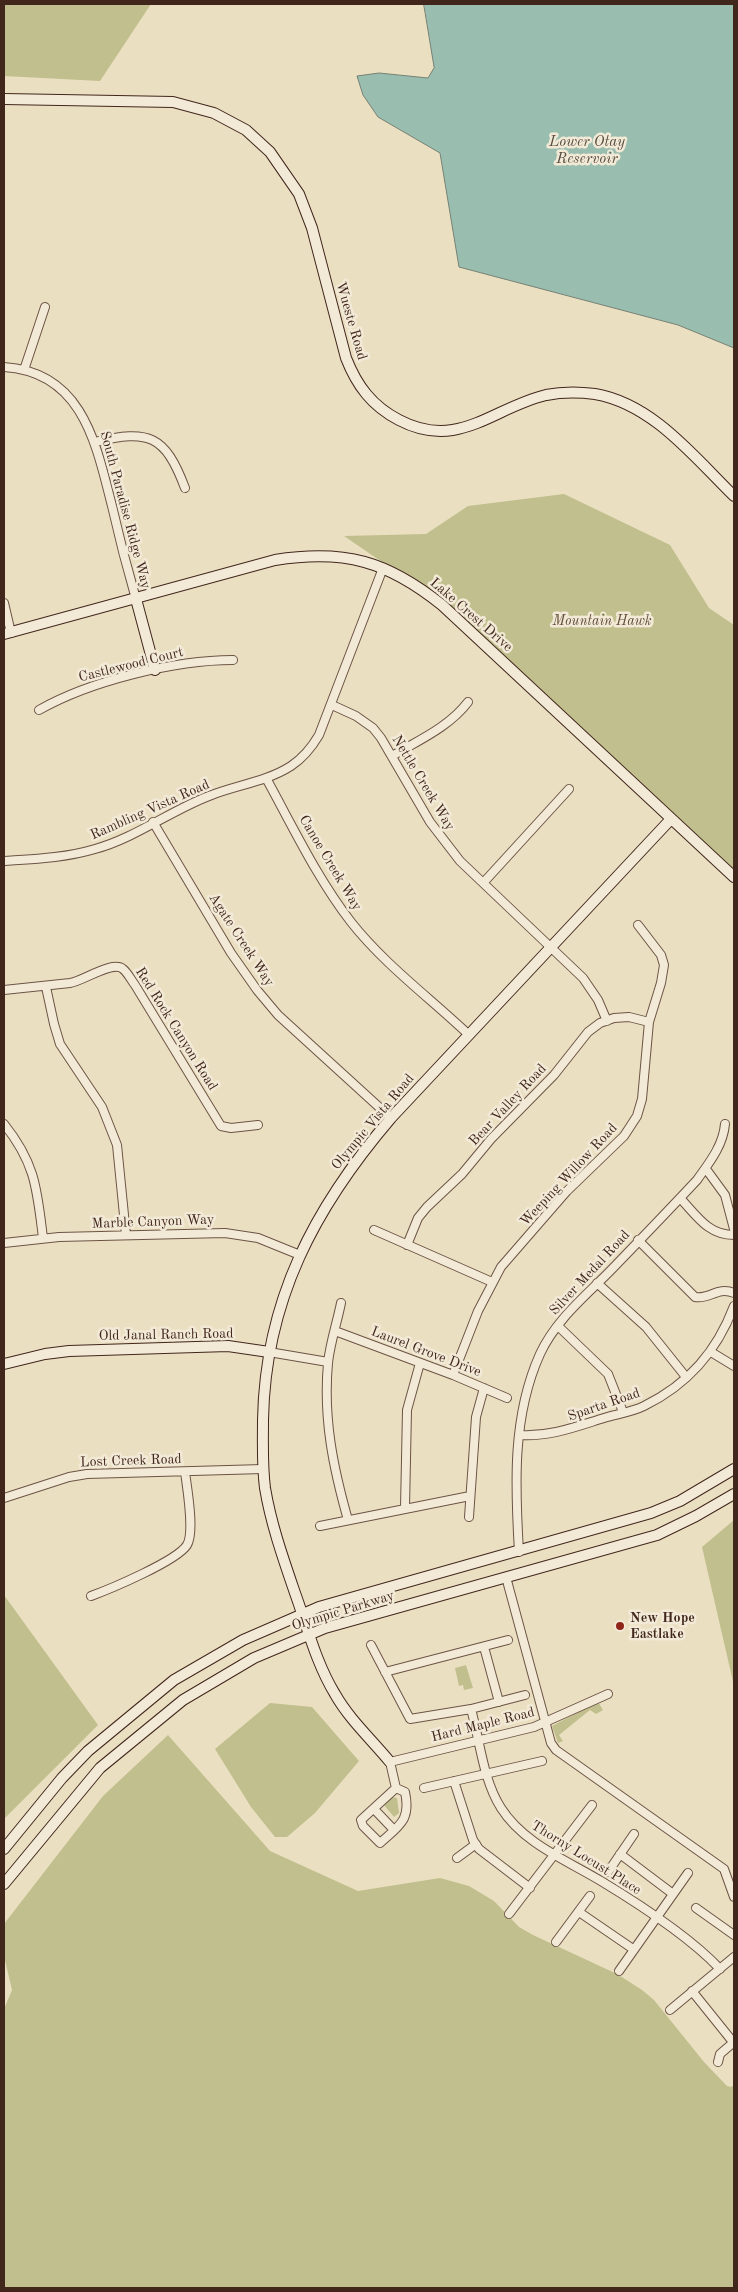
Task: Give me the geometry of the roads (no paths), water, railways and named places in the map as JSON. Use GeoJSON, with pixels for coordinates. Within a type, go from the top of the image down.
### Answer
{"type":"FeatureCollection","features":[{"type":"Feature","properties":{"kind":"main road","name":"Wueste Road"},"geometry":{"type":"LineString","coordinates":[[4,99],[151,100],[173,102],[214,113],[246,130],[259,141],[290,180],[306,210],[352,374],[370,400],[393,418],[417,428],[444,432],[476,425],[546,395],[580,393],[608,397],[634,407],[660,426],[734,496]]}},
{"type":"Feature","properties":{"kind":"main road","name":"Lake Crest Drive"},"geometry":{"type":"LineString","coordinates":[[8,633],[275,560],[316,556],[357,559],[383,568],[413,583],[442,605],[734,877]]}},
{"type":"Feature","properties":{"kind":"main road"},"geometry":{"type":"LineString","coordinates":[[136,599],[155,670]]}},
{"type":"Feature","properties":{"kind":"main road","name":"Olympic Vista Road"},"geometry":{"type":"LineString","coordinates":[[390,1762],[335,1694],[308,1634],[278,1545],[263,1469],[263,1403],[269,1352],[286,1288],[300,1255],[340,1182],[391,1118],[672,819]]}},
{"type":"Feature","properties":{"kind":"main road","name":"Old Janal Ranch Road"},"geometry":{"type":"LineString","coordinates":[[4,1364],[44,1354],[69,1351],[228,1346],[269,1352]]}},
{"type":"Feature","properties":{"kind":"main road","name":"Olympic Parkway"},"geometry":{"type":"LineString","coordinates":[[4,1849],[62,1778],[88,1751],[174,1680],[243,1640],[301,1614],[651,1514],[680,1501],[734,1469]]}},
{"type":"Feature","properties":{"kind":"main road","name":"Olympic Parkway"},"geometry":{"type":"LineString","coordinates":[[4,1884],[100,1768],[183,1700],[239,1667],[308,1634],[656,1535],[696,1516],[734,1494]]}},
{"type":"Feature","properties":{"kind":"street"},"geometry":{"type":"LineString","coordinates":[[24,370],[45,307]]}},
{"type":"Feature","properties":{"kind":"street","name":"South Paradise Ridge Way"},"geometry":{"type":"LineString","coordinates":[[4,368],[24,370],[54,384],[71,399],[88,425],[95,442],[136,599]]}},
{"type":"Feature","properties":{"kind":"street"},"geometry":{"type":"LineString","coordinates":[[95,442],[137,435],[156,442],[165,448],[174,460],[186,488]]}},
{"type":"Feature","properties":{"kind":"street","name":"Rambling Vista Road"},"geometry":{"type":"LineString","coordinates":[[4,861],[89,851],[107,846],[210,795],[266,778],[292,765],[306,754],[319,735],[383,568]]}},
{"type":"Feature","properties":{"kind":"street"},"geometry":{"type":"LineString","coordinates":[[4,603],[8,633]]}},
{"type":"Feature","properties":{"kind":"street","name":"Castlewood Court"},"geometry":{"type":"LineString","coordinates":[[39,710],[72,692],[155,670],[210,660],[233,660]]}},
{"type":"Feature","properties":{"kind":"street"},"geometry":{"type":"LineString","coordinates":[[392,756],[445,725],[458,715],[468,702]]}},
{"type":"Feature","properties":{"kind":"street","name":"Nettle Creek Way"},"geometry":{"type":"LineString","coordinates":[[332,705],[356,716],[374,728],[416,800],[443,841],[552,946],[592,989],[607,1020]]}},
{"type":"Feature","properties":{"kind":"street","name":"Canoe Creek Way"},"geometry":{"type":"LineString","coordinates":[[266,778],[314,866],[353,924],[395,967],[469,1035]]}},
{"type":"Feature","properties":{"kind":"street"},"geometry":{"type":"LineString","coordinates":[[484,882],[569,789]]}},
{"type":"Feature","properties":{"kind":"street","name":"Agate Creek Way"},"geometry":{"type":"LineString","coordinates":[[153,822],[230,953],[252,984],[278,1015],[391,1118]]}},
{"type":"Feature","properties":{"kind":"street","name":"Weeping Willow Road"},"geometry":{"type":"LineString","coordinates":[[453,1375],[492,1282],[501,1267],[567,1191],[631,1127],[642,1099],[649,1022],[664,965],[660,955],[638,925]]}},
{"type":"Feature","properties":{"kind":"street","name":"Red Rock Canyon Road"},"geometry":{"type":"LineString","coordinates":[[4,990],[46,987],[80,981],[110,966],[118,966],[124,969],[221,1126],[231,1128],[258,1125]]}},
{"type":"Feature","properties":{"kind":"street"},"geometry":{"type":"LineString","coordinates":[[46,987],[60,1044],[102,1106],[117,1145],[126,1235]]}},
{"type":"Feature","properties":{"kind":"street","name":"Bear Valley Road"},"geometry":{"type":"LineString","coordinates":[[407,1245],[418,1218],[427,1207],[462,1174],[491,1139],[554,1075],[583,1037],[607,1020],[629,1017],[649,1022]]}},
{"type":"Feature","properties":{"kind":"street"},"geometry":{"type":"LineString","coordinates":[[4,1124],[24,1152],[31,1168],[36,1184],[43,1238]]}},
{"type":"Feature","properties":{"kind":"street","name":"Silver Medal Road"},"geometry":{"type":"LineString","coordinates":[[519,1552],[516,1463],[519,1435],[531,1378],[541,1352],[558,1326],[596,1283],[680,1198],[706,1168],[724,1135],[725,1124]]}},
{"type":"Feature","properties":{"kind":"street"},"geometry":{"type":"LineString","coordinates":[[706,1168],[725,1195],[734,1230]]}},
{"type":"Feature","properties":{"kind":"street"},"geometry":{"type":"LineString","coordinates":[[680,1198],[711,1230],[721,1235],[734,1235]]}},
{"type":"Feature","properties":{"kind":"street"},"geometry":{"type":"LineString","coordinates":[[374,1230],[492,1282]]}},
{"type":"Feature","properties":{"kind":"street","name":"Marble Canyon Way"},"geometry":{"type":"LineString","coordinates":[[4,1243],[43,1238],[226,1233],[258,1238],[300,1255]]}},
{"type":"Feature","properties":{"kind":"street"},"geometry":{"type":"LineString","coordinates":[[638,1240],[695,1297],[701,1298],[720,1290],[734,1293]]}},
{"type":"Feature","properties":{"kind":"street"},"geometry":{"type":"LineString","coordinates":[[596,1283],[646,1328],[686,1378]]}},
{"type":"Feature","properties":{"kind":"street"},"geometry":{"type":"LineString","coordinates":[[341,1303],[328,1362],[326,1401],[329,1440],[348,1520]]}},
{"type":"Feature","properties":{"kind":"street","name":"Sparta Road"},"geometry":{"type":"LineString","coordinates":[[519,1435],[540,1437],[570,1430],[644,1406],[686,1378],[715,1347],[734,1306]]}},
{"type":"Feature","properties":{"kind":"street"},"geometry":{"type":"LineString","coordinates":[[558,1326],[608,1374],[623,1412]]}},
{"type":"Feature","properties":{"kind":"street","name":"Laurel Grove Drive"},"geometry":{"type":"LineString","coordinates":[[335,1331],[453,1375],[507,1398]]}},
{"type":"Feature","properties":{"kind":"street","name":"Old Janal Ranch Road"},"geometry":{"type":"LineString","coordinates":[[269,1352],[328,1362]]}},
{"type":"Feature","properties":{"kind":"street"},"geometry":{"type":"LineString","coordinates":[[710,1352],[734,1366]]}},
{"type":"Feature","properties":{"kind":"street"},"geometry":{"type":"LineString","coordinates":[[405,1508],[407,1410],[420,1363]]}},
{"type":"Feature","properties":{"kind":"street"},"geometry":{"type":"LineString","coordinates":[[469,1517],[476,1417],[484,1388]]}},
{"type":"Feature","properties":{"kind":"street","name":"Lost Creek Road"},"geometry":{"type":"LineString","coordinates":[[4,1498],[68,1477],[263,1469]]}},
{"type":"Feature","properties":{"kind":"street"},"geometry":{"type":"LineString","coordinates":[[90,1596],[135,1578],[181,1551],[187,1544],[189,1521],[185,1472]]}},
{"type":"Feature","properties":{"kind":"street"},"geometry":{"type":"LineString","coordinates":[[320,1526],[470,1496]]}},
{"type":"Feature","properties":{"kind":"street"},"geometry":{"type":"LineString","coordinates":[[506,1577],[551,1743],[556,1750],[724,1869],[734,1897]]}},
{"type":"Feature","properties":{"kind":"street"},"geometry":{"type":"LineString","coordinates":[[385,1672],[508,1640]]}},
{"type":"Feature","properties":{"kind":"street"},"geometry":{"type":"LineString","coordinates":[[372,1645],[410,1719],[471,1709],[525,1696]]}},
{"type":"Feature","properties":{"kind":"street"},"geometry":{"type":"LineString","coordinates":[[484,1647],[499,1702]]}},
{"type":"Feature","properties":{"kind":"street","name":"Hard Maple Road"},"geometry":{"type":"LineString","coordinates":[[390,1762],[534,1727],[608,1694]]}},
{"type":"Feature","properties":{"kind":"street","name":"Thorny Locust Place"},"geometry":{"type":"LineString","coordinates":[[471,1709],[487,1774],[495,1797],[517,1829],[555,1855],[601,1881],[653,1921],[705,1953],[720,1969]]}},
{"type":"Feature","properties":{"kind":"street"},"geometry":{"type":"LineString","coordinates":[[424,1788],[542,1761]]}},
{"type":"Feature","properties":{"kind":"street"},"geometry":{"type":"LineString","coordinates":[[390,1762],[396,1788]]}},
{"type":"Feature","properties":{"kind":"street"},"geometry":{"type":"LineString","coordinates":[[454,1782],[476,1844],[530,1888]]}},
{"type":"Feature","properties":{"kind":"street"},"geometry":{"type":"LineString","coordinates":[[396,1788],[405,1792],[408,1804],[405,1820],[380,1843],[361,1820],[396,1788]]}},
{"type":"Feature","properties":{"kind":"street"},"geometry":{"type":"LineString","coordinates":[[509,1914],[592,1805]]}},
{"type":"Feature","properties":{"kind":"street"},"geometry":{"type":"LineString","coordinates":[[374,1809],[394,1830]]}},
{"type":"Feature","properties":{"kind":"street"},"geometry":{"type":"LineString","coordinates":[[608,1872],[634,1834]]}},
{"type":"Feature","properties":{"kind":"street"},"geometry":{"type":"LineString","coordinates":[[457,1858],[476,1844]]}},
{"type":"Feature","properties":{"kind":"street"},"geometry":{"type":"LineString","coordinates":[[620,1854],[673,1894]]}},
{"type":"Feature","properties":{"kind":"street"},"geometry":{"type":"LineString","coordinates":[[619,1971],[688,1873]]}},
{"type":"Feature","properties":{"kind":"street"},"geometry":{"type":"LineString","coordinates":[[556,1942],[590,1896]]}},
{"type":"Feature","properties":{"kind":"street"},"geometry":{"type":"LineString","coordinates":[[696,1908],[734,1935]]}},
{"type":"Feature","properties":{"kind":"street"},"geometry":{"type":"LineString","coordinates":[[579,1912],[633,1949]]}},
{"type":"Feature","properties":{"kind":"street"},"geometry":{"type":"LineString","coordinates":[[670,2010],[734,1957]]}},
{"type":"Feature","properties":{"kind":"street"},"geometry":{"type":"LineString","coordinates":[[692,1991],[734,2042],[720,2054],[718,2062]]}},
{"type":"Feature","properties":{"kind":"water","name":"Lower Otay Reservoir"},"geometry":{"type":"Polygon","coordinates":[[[424,4],[734,4],[734,348],[678,325],[459,267],[440,153],[378,117],[363,95],[357,76],[379,73],[428,78],[434,68],[424,4]]]}},
{"type":"Feature","properties":{"kind":"place","name":"New Hope Eastlake"},"geometry":{"type":"Point","coordinates":[620,1626]}},
{"type":"Feature","properties":{"kind":"park label","name":"Mountain Hawk"},"geometry":{"type":"Point","coordinates":[602,621]}}]}
